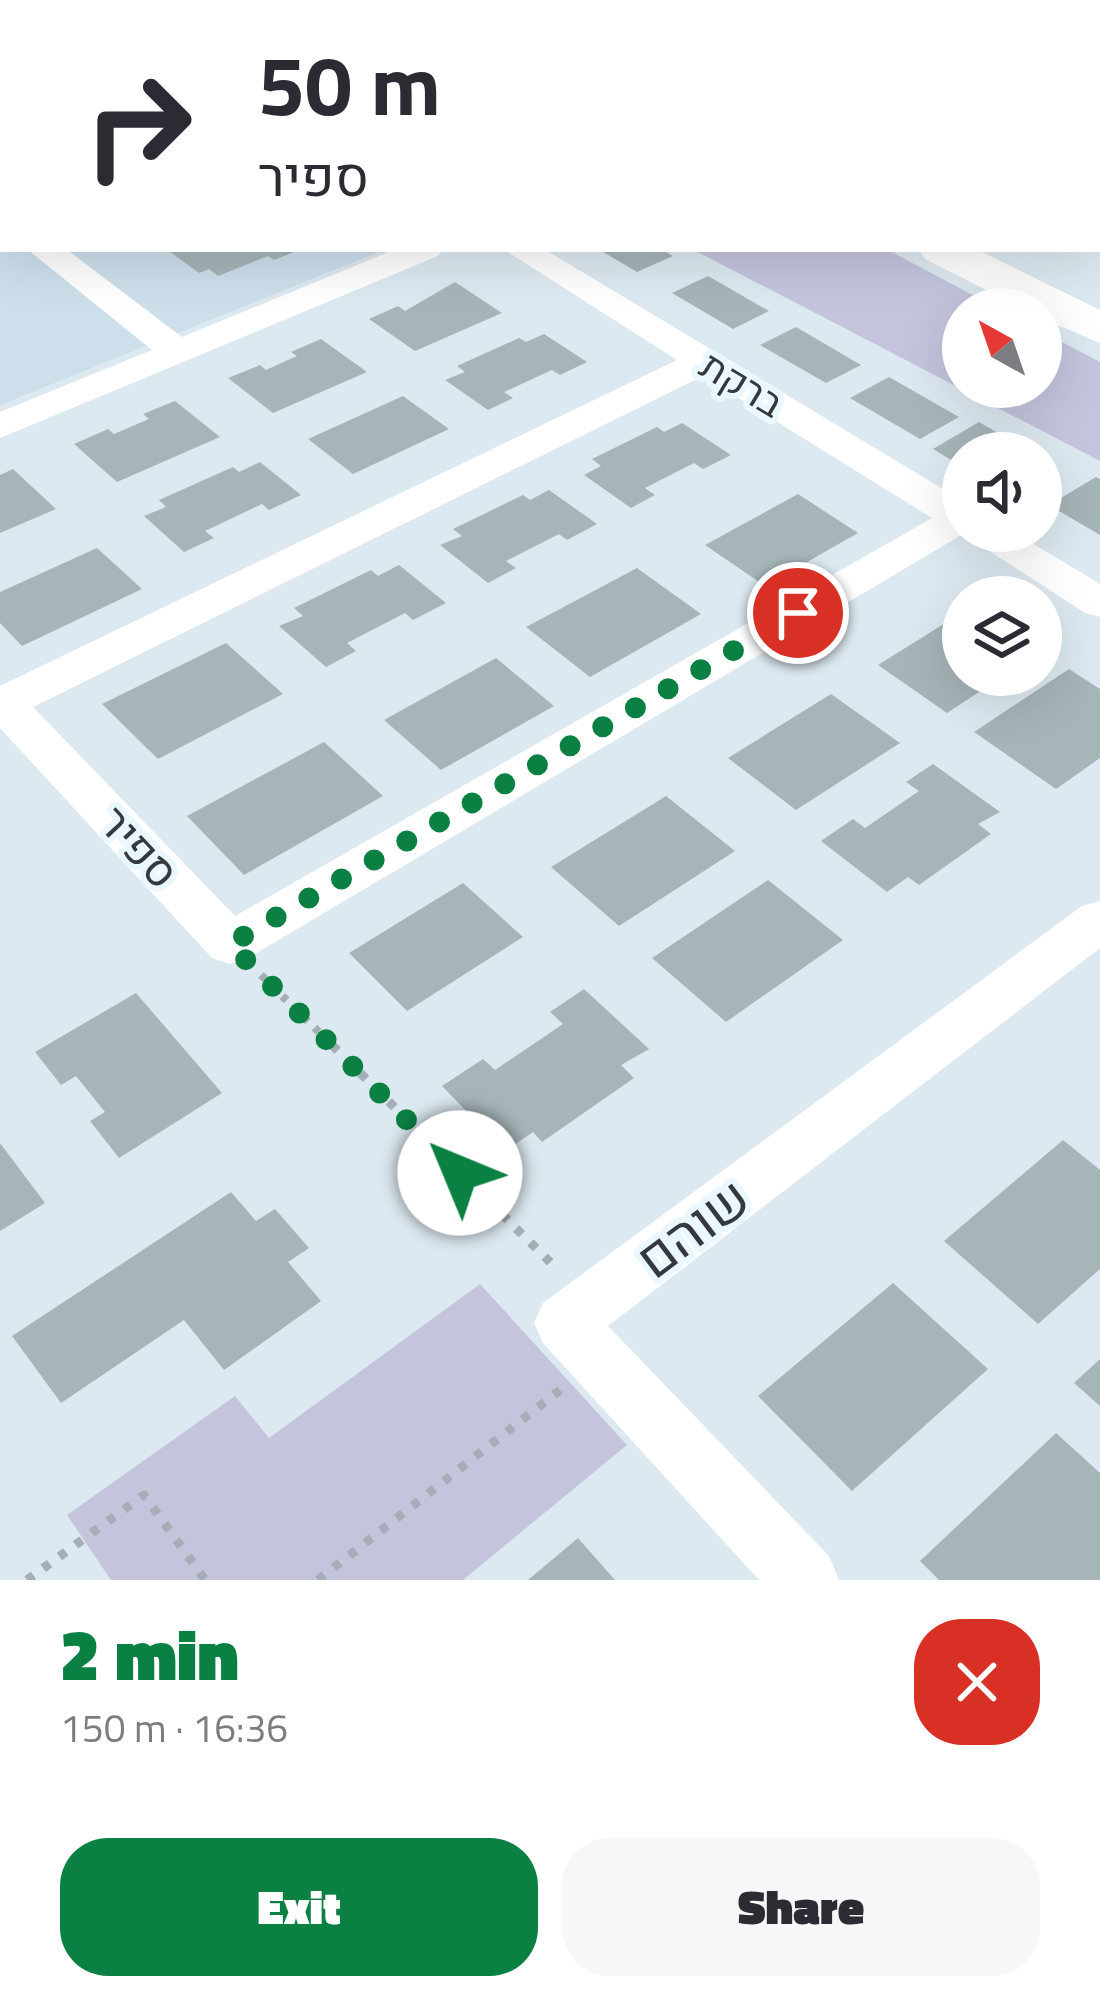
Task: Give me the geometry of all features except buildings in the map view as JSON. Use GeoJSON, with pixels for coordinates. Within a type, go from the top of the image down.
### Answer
{"type":"FeatureCollection","features":[{"type":"Feature","properties":{"kind":"main road"},"geometry":{"type":"LineString","coordinates":[[947,252],[1100,329]]}},
{"type":"Feature","properties":{"kind":"main road"},"geometry":{"type":"LineString","coordinates":[[1018,252],[1100,292]]}},
{"type":"Feature","properties":{"kind":"street"},"geometry":{"type":"LineString","coordinates":[[48,252],[178,352]]}},
{"type":"Feature","properties":{"kind":"street"},"geometry":{"type":"LineString","coordinates":[[0,426],[419,252]]}},
{"type":"Feature","properties":{"kind":"street","name":"ברקת"},"geometry":{"type":"LineString","coordinates":[[525,252],[942,507]]}},
{"type":"Feature","properties":{"kind":"street","name":"ספיר"},"geometry":{"type":"LineString","coordinates":[[230,944],[3,703],[705,361]]}},
{"type":"Feature","properties":{"kind":"street"},"geometry":{"type":"LineString","coordinates":[[230,944],[942,538]]}},
{"type":"Feature","properties":{"kind":"street","name":"ברקת"},"geometry":{"type":"LineString","coordinates":[[1016,552],[1100,603]]}},
{"type":"Feature","properties":{"kind":"street","name":"שוהם"},"geometry":{"type":"LineString","coordinates":[[596,1332],[1100,920]]}},
{"type":"Feature","properties":{"kind":"street"},"geometry":{"type":"LineString","coordinates":[[596,1332],[805,1580]]}},
{"type":"Feature","properties":{"kind":"path"},"geometry":{"type":"LineString","coordinates":[[230,944],[596,1332],[318,1580]]}},
{"type":"Feature","properties":{"kind":"path"},"geometry":{"type":"LineString","coordinates":[[27,1580],[144,1495],[205,1580]]}},
{"type":"Feature","properties":{"kind":"shaded area"},"geometry":{"type":"Polygon","coordinates":[[[0,252],[379,252],[0,405],[0,252]]]}},
{"type":"Feature","properties":{"kind":"shaded area"},"geometry":{"type":"Polygon","coordinates":[[[698,252],[892,252],[959,288],[942,288],[942,379],[698,252]]]}},
{"type":"Feature","properties":{"kind":"shaded area"},"geometry":{"type":"Polygon","coordinates":[[[1062,342],[1100,362],[1100,461],[1062,441],[1062,432],[1044,432],[998,408],[1062,408],[1062,342]]]}},
{"type":"Feature","properties":{"kind":"shaded area"},"geometry":{"type":"Polygon","coordinates":[[[480,1284],[627,1445],[463,1580],[111,1580],[67,1515],[235,1396],[269,1438],[480,1284]]]}},
{"type":"Feature","properties":{"kind":"route"},"geometry":{"type":"LineString","coordinates":[[460,1173],[230,944],[798,613]]}}]}
